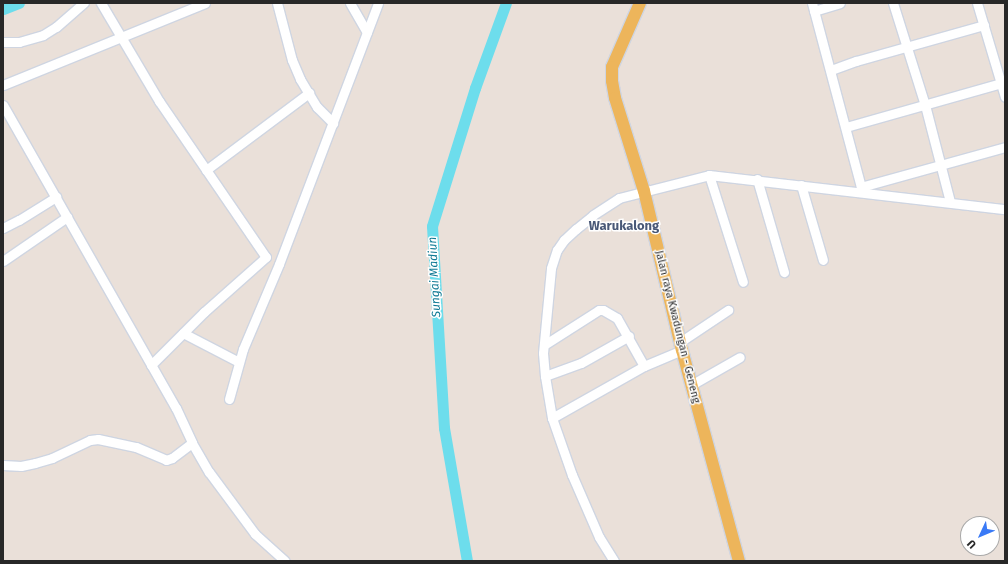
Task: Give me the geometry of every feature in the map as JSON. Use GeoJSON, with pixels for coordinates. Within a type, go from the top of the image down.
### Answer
{"type":"FeatureCollection","features":[{"type":"Feature","properties":{"kind":"main road","name":"Jalan raya Kwadungan - Geneng"},"geometry":{"type":"LineString","coordinates":[[640,3],[612,67],[612,81],[615,98],[644,191],[691,385],[739,561]]}},
{"type":"Feature","properties":{"kind":"street"},"geometry":{"type":"LineString","coordinates":[[3,42],[19,42],[43,35],[56,27],[84,3]]}},
{"type":"Feature","properties":{"kind":"street"},"geometry":{"type":"LineString","coordinates":[[101,3],[159,101],[266,257],[183,333],[151,365]]}},
{"type":"Feature","properties":{"kind":"street"},"geometry":{"type":"LineString","coordinates":[[3,85],[205,3]]}},
{"type":"Feature","properties":{"kind":"street"},"geometry":{"type":"LineString","coordinates":[[277,3],[292,60],[318,107],[333,123]]}},
{"type":"Feature","properties":{"kind":"street"},"geometry":{"type":"LineString","coordinates":[[350,3],[367,32]]}},
{"type":"Feature","properties":{"kind":"street"},"geometry":{"type":"LineString","coordinates":[[229,399],[239,362],[333,123],[378,3]]}},
{"type":"Feature","properties":{"kind":"street"},"geometry":{"type":"LineString","coordinates":[[840,3],[813,7],[831,70],[861,189]]}},
{"type":"Feature","properties":{"kind":"street"},"geometry":{"type":"LineString","coordinates":[[893,3],[925,106],[950,202]]}},
{"type":"Feature","properties":{"kind":"street"},"geometry":{"type":"LineString","coordinates":[[977,3],[1005,97]]}},
{"type":"Feature","properties":{"kind":"street"},"geometry":{"type":"LineString","coordinates":[[831,70],[906,46],[984,25]]}},
{"type":"Feature","properties":{"kind":"street"},"geometry":{"type":"LineString","coordinates":[[846,127],[925,106],[1001,83]]}},
{"type":"Feature","properties":{"kind":"street"},"geometry":{"type":"LineString","coordinates":[[206,170],[309,93]]}},
{"type":"Feature","properties":{"kind":"street"},"geometry":{"type":"LineString","coordinates":[[3,105],[176,408],[192,444],[210,472],[255,534],[284,561]]}},
{"type":"Feature","properties":{"kind":"street"},"geometry":{"type":"LineString","coordinates":[[861,189],[940,164],[1005,147]]}},
{"type":"Feature","properties":{"kind":"street"},"geometry":{"type":"LineString","coordinates":[[709,175],[742,282]]}},
{"type":"Feature","properties":{"kind":"street"},"geometry":{"type":"LineString","coordinates":[[614,561],[599,537],[586,509],[552,418],[545,376],[544,344],[551,268],[557,250],[564,240],[593,215],[619,198],[709,175],[757,179],[801,185],[861,189],[1005,209]]}},
{"type":"Feature","properties":{"kind":"street"},"geometry":{"type":"LineString","coordinates":[[757,179],[784,272]]}},
{"type":"Feature","properties":{"kind":"street"},"geometry":{"type":"LineString","coordinates":[[801,185],[823,260]]}},
{"type":"Feature","properties":{"kind":"street"},"geometry":{"type":"LineString","coordinates":[[3,228],[56,197]]}},
{"type":"Feature","properties":{"kind":"street"},"geometry":{"type":"LineString","coordinates":[[3,261],[67,217]]}},
{"type":"Feature","properties":{"kind":"street"},"geometry":{"type":"LineString","coordinates":[[544,344],[599,310],[608,311],[617,318],[629,336],[644,366]]}},
{"type":"Feature","properties":{"kind":"street"},"geometry":{"type":"LineString","coordinates":[[552,418],[681,346],[728,310]]}},
{"type":"Feature","properties":{"kind":"street"},"geometry":{"type":"LineString","coordinates":[[183,333],[239,362]]}},
{"type":"Feature","properties":{"kind":"street"},"geometry":{"type":"LineString","coordinates":[[545,376],[581,363],[629,336]]}},
{"type":"Feature","properties":{"kind":"street"},"geometry":{"type":"LineString","coordinates":[[691,385],[740,357]]}},
{"type":"Feature","properties":{"kind":"street"},"geometry":{"type":"LineString","coordinates":[[3,465],[21,466],[35,463],[52,458],[90,440],[98,439],[136,447],[166,460],[172,458],[192,444]]}},
{"type":"Feature","properties":{"kind":"waterway"},"geometry":{"type":"LineString","coordinates":[[3,9],[19,3]]}},
{"type":"Feature","properties":{"kind":"waterway","name":"Sungai Madiun"},"geometry":{"type":"LineString","coordinates":[[467,561],[444,428],[432,226],[475,88],[506,3]]}},
{"type":"Feature","properties":{"kind":"district","name":"Warukalong"},"geometry":{"type":"Point","coordinates":[624,226]}}]}
